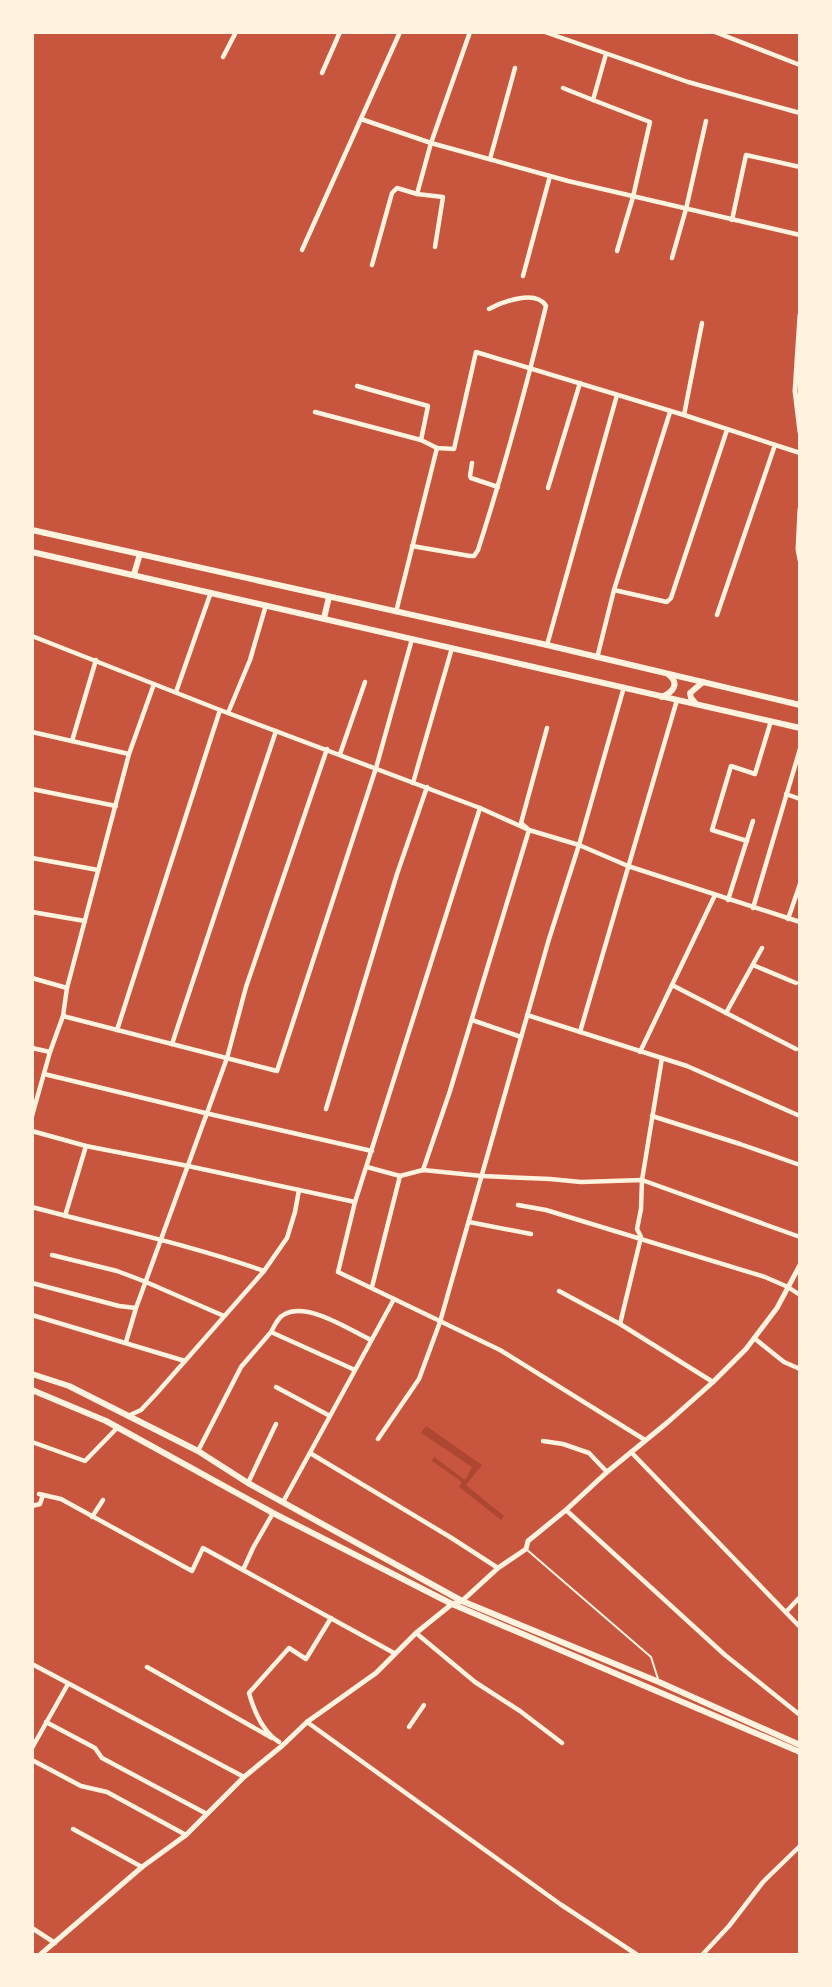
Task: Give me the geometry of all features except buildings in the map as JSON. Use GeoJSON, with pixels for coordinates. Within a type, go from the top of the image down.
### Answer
{"type":"FeatureCollection","features":[{"type":"Feature","properties":{"kind":"main road"},"geometry":{"type":"LineString","coordinates":[[32,530],[547,645],[800,705]]}},
{"type":"Feature","properties":{"kind":"main road"},"geometry":{"type":"LineString","coordinates":[[32,552],[800,728]]}},
{"type":"Feature","properties":{"kind":"main road"},"geometry":{"type":"LineString","coordinates":[[134,574],[140,554]]}},
{"type":"Feature","properties":{"kind":"main road"},"geometry":{"type":"LineString","coordinates":[[324,618],[329,597]]}},
{"type":"Feature","properties":{"kind":"main road"},"geometry":{"type":"LineString","coordinates":[[662,697],[671,693],[676,683],[675,679],[668,674]]}},
{"type":"Feature","properties":{"kind":"main road"},"geometry":{"type":"LineString","coordinates":[[697,704],[691,698],[690,692],[703,682]]}},
{"type":"Feature","properties":{"kind":"main road"},"geometry":{"type":"LineString","coordinates":[[32,1374],[69,1386],[198,1451],[248,1483],[462,1602],[659,1682],[789,1744],[800,1752]]}},
{"type":"Feature","properties":{"kind":"main road"},"geometry":{"type":"LineString","coordinates":[[32,1390],[63,1401],[118,1427],[274,1513],[452,1604],[789,1744],[800,1745]]}},
{"type":"Feature","properties":{"kind":"street"},"geometry":{"type":"LineString","coordinates":[[223,57],[236,32]]}},
{"type":"Feature","properties":{"kind":"street"},"geometry":{"type":"LineString","coordinates":[[322,73],[340,32]]}},
{"type":"Feature","properties":{"kind":"street"},"geometry":{"type":"LineString","coordinates":[[302,250],[400,32]]}},
{"type":"Feature","properties":{"kind":"street"},"geometry":{"type":"LineString","coordinates":[[418,194],[431,142],[470,32]]}},
{"type":"Feature","properties":{"kind":"street"},"geometry":{"type":"LineString","coordinates":[[545,32],[688,82],[800,114]]}},
{"type":"Feature","properties":{"kind":"street"},"geometry":{"type":"LineString","coordinates":[[715,32],[800,65]]}},
{"type":"Feature","properties":{"kind":"street"},"geometry":{"type":"LineString","coordinates":[[593,100],[606,54]]}},
{"type":"Feature","properties":{"kind":"street"},"geometry":{"type":"LineString","coordinates":[[490,159],[515,68]]}},
{"type":"Feature","properties":{"kind":"street"},"geometry":{"type":"LineString","coordinates":[[563,88],[650,122],[633,197],[616,251]]}},
{"type":"Feature","properties":{"kind":"street"},"geometry":{"type":"LineString","coordinates":[[362,119],[431,142],[550,176],[800,236]]}},
{"type":"Feature","properties":{"kind":"street"},"geometry":{"type":"LineString","coordinates":[[672,258],[686,209],[706,121]]}},
{"type":"Feature","properties":{"kind":"street"},"geometry":{"type":"LineString","coordinates":[[732,220],[746,155],[800,168]]}},
{"type":"Feature","properties":{"kind":"street"},"geometry":{"type":"LineString","coordinates":[[523,276],[550,176]]}},
{"type":"Feature","properties":{"kind":"street"},"geometry":{"type":"LineString","coordinates":[[372,265],[392,193],[397,188],[418,194],[443,197],[435,247]]}},
{"type":"Feature","properties":{"kind":"street"},"geometry":{"type":"LineString","coordinates":[[412,546],[474,556],[478,550],[498,487],[531,368],[546,304],[538,300],[520,298],[501,302],[489,310]]}},
{"type":"Feature","properties":{"kind":"street"},"geometry":{"type":"LineString","coordinates":[[800,315],[795,391],[800,432]]}},
{"type":"Feature","properties":{"kind":"street"},"geometry":{"type":"LineString","coordinates":[[684,415],[702,323]]}},
{"type":"Feature","properties":{"kind":"street"},"geometry":{"type":"LineString","coordinates":[[315,412],[421,440],[437,448],[454,449],[476,352],[684,415],[800,453]]}},
{"type":"Feature","properties":{"kind":"street"},"geometry":{"type":"LineString","coordinates":[[548,488],[580,383]]}},
{"type":"Feature","properties":{"kind":"street"},"geometry":{"type":"LineString","coordinates":[[358,386],[428,406],[421,440]]}},
{"type":"Feature","properties":{"kind":"street"},"geometry":{"type":"LineString","coordinates":[[547,645],[617,395]]}},
{"type":"Feature","properties":{"kind":"street"},"geometry":{"type":"LineString","coordinates":[[597,658],[614,590],[670,412]]}},
{"type":"Feature","properties":{"kind":"street"},"geometry":{"type":"LineString","coordinates":[[614,590],[667,602],[671,598],[728,430]]}},
{"type":"Feature","properties":{"kind":"street"},"geometry":{"type":"LineString","coordinates":[[717,615],[774,445]]}},
{"type":"Feature","properties":{"kind":"street"},"geometry":{"type":"LineString","coordinates":[[396,612],[437,448]]}},
{"type":"Feature","properties":{"kind":"street"},"geometry":{"type":"LineString","coordinates":[[472,463],[471,478],[498,487]]}},
{"type":"Feature","properties":{"kind":"street"},"geometry":{"type":"LineString","coordinates":[[800,509],[800,560]]}},
{"type":"Feature","properties":{"kind":"street"},"geometry":{"type":"LineString","coordinates":[[176,692],[212,592]]}},
{"type":"Feature","properties":{"kind":"street"},"geometry":{"type":"LineString","coordinates":[[228,713],[250,660],[266,605]]}},
{"type":"Feature","properties":{"kind":"street"},"geometry":{"type":"LineString","coordinates":[[32,636],[220,710],[427,787],[529,830],[579,844],[628,866],[800,922]]}},
{"type":"Feature","properties":{"kind":"street"},"geometry":{"type":"LineString","coordinates":[[63,1016],[277,1071],[376,768],[412,639]]}},
{"type":"Feature","properties":{"kind":"street"},"geometry":{"type":"LineString","coordinates":[[413,783],[452,648]]}},
{"type":"Feature","properties":{"kind":"street"},"geometry":{"type":"LineString","coordinates":[[72,741],[96,660]]}},
{"type":"Feature","properties":{"kind":"street"},"geometry":{"type":"LineString","coordinates":[[340,754],[365,682]]}},
{"type":"Feature","properties":{"kind":"street"},"geometry":{"type":"LineString","coordinates":[[32,1116],[50,1052],[63,1016],[67,988],[129,754],[154,684]]}},
{"type":"Feature","properties":{"kind":"street"},"geometry":{"type":"LineString","coordinates":[[378,1439],[419,1379],[440,1322],[549,939],[579,844],[624,687]]}},
{"type":"Feature","properties":{"kind":"street"},"geometry":{"type":"LineString","coordinates":[[580,1032],[677,700]]}},
{"type":"Feature","properties":{"kind":"street"},"geometry":{"type":"LineString","coordinates":[[116,1030],[220,710]]}},
{"type":"Feature","properties":{"kind":"street"},"geometry":{"type":"LineString","coordinates":[[747,841],[712,830],[731,766],[755,774],[771,721]]}},
{"type":"Feature","properties":{"kind":"street"},"geometry":{"type":"LineString","coordinates":[[529,830],[521,823],[547,728]]}},
{"type":"Feature","properties":{"kind":"street"},"geometry":{"type":"LineString","coordinates":[[172,1044],[276,731]]}},
{"type":"Feature","properties":{"kind":"street"},"geometry":{"type":"LineString","coordinates":[[32,732],[129,754]]}},
{"type":"Feature","properties":{"kind":"street"},"geometry":{"type":"LineString","coordinates":[[126,1342],[136,1308],[188,1166],[205,1113],[227,1058],[246,987],[327,749]]}},
{"type":"Feature","properties":{"kind":"street"},"geometry":{"type":"LineString","coordinates":[[753,908],[800,749]]}},
{"type":"Feature","properties":{"kind":"street"},"geometry":{"type":"LineString","coordinates":[[326,1108],[396,874],[427,787]]}},
{"type":"Feature","properties":{"kind":"street"},"geometry":{"type":"LineString","coordinates":[[32,789],[116,806]]}},
{"type":"Feature","properties":{"kind":"street"},"geometry":{"type":"LineString","coordinates":[[786,794],[800,799]]}},
{"type":"Feature","properties":{"kind":"street"},"geometry":{"type":"LineString","coordinates":[[480,808],[368,1167],[355,1202],[338,1272],[500,1350],[645,1440]]}},
{"type":"Feature","properties":{"kind":"street"},"geometry":{"type":"LineString","coordinates":[[728,900],[754,821]]}},
{"type":"Feature","properties":{"kind":"street"},"geometry":{"type":"LineString","coordinates":[[424,1170],[472,1020],[529,830]]}},
{"type":"Feature","properties":{"kind":"street"},"geometry":{"type":"LineString","coordinates":[[32,858],[98,870]]}},
{"type":"Feature","properties":{"kind":"street"},"geometry":{"type":"LineString","coordinates":[[788,919],[800,884]]}},
{"type":"Feature","properties":{"kind":"street"},"geometry":{"type":"LineString","coordinates":[[640,1052],[715,895]]}},
{"type":"Feature","properties":{"kind":"street"},"geometry":{"type":"LineString","coordinates":[[32,912],[85,921]]}},
{"type":"Feature","properties":{"kind":"street"},"geometry":{"type":"LineString","coordinates":[[726,1013],[762,948]]}},
{"type":"Feature","properties":{"kind":"street"},"geometry":{"type":"LineString","coordinates":[[753,965],[796,983]]}},
{"type":"Feature","properties":{"kind":"street"},"geometry":{"type":"LineString","coordinates":[[32,978],[67,988]]}},
{"type":"Feature","properties":{"kind":"street"},"geometry":{"type":"LineString","coordinates":[[672,985],[796,1049]]}},
{"type":"Feature","properties":{"kind":"street"},"geometry":{"type":"LineString","coordinates":[[528,1015],[687,1066],[800,1116]]}},
{"type":"Feature","properties":{"kind":"street"},"geometry":{"type":"LineString","coordinates":[[472,1020],[521,1037]]}},
{"type":"Feature","properties":{"kind":"street"},"geometry":{"type":"LineString","coordinates":[[32,1048],[50,1052]]}},
{"type":"Feature","properties":{"kind":"street"},"geometry":{"type":"LineString","coordinates":[[620,1324],[641,1237],[637,1229],[641,1209],[642,1180],[662,1058]]}},
{"type":"Feature","properties":{"kind":"street"},"geometry":{"type":"LineString","coordinates":[[44,1074],[372,1151]]}},
{"type":"Feature","properties":{"kind":"street"},"geometry":{"type":"LineString","coordinates":[[652,1116],[800,1165]]}},
{"type":"Feature","properties":{"kind":"street"},"geometry":{"type":"LineString","coordinates":[[32,1131],[86,1146],[355,1202]]}},
{"type":"Feature","properties":{"kind":"street"},"geometry":{"type":"LineString","coordinates":[[65,1216],[86,1146]]}},
{"type":"Feature","properties":{"kind":"street"},"geometry":{"type":"LineString","coordinates":[[368,1167],[400,1176],[424,1170],[482,1176],[550,1178],[581,1182],[642,1180],[800,1237]]}},
{"type":"Feature","properties":{"kind":"street"},"geometry":{"type":"LineString","coordinates":[[372,1287],[400,1176]]}},
{"type":"Feature","properties":{"kind":"street"},"geometry":{"type":"LineString","coordinates":[[128,1416],[141,1410],[264,1271],[287,1238],[295,1212],[298,1190]]}},
{"type":"Feature","properties":{"kind":"street"},"geometry":{"type":"LineString","coordinates":[[518,1205],[546,1210],[641,1237],[757,1274],[788,1287],[800,1295]]}},
{"type":"Feature","properties":{"kind":"street"},"geometry":{"type":"LineString","coordinates":[[32,1208],[162,1239],[222,1256],[264,1271]]}},
{"type":"Feature","properties":{"kind":"street"},"geometry":{"type":"LineString","coordinates":[[469,1222],[532,1234]]}},
{"type":"Feature","properties":{"kind":"street"},"geometry":{"type":"LineString","coordinates":[[52,1254],[118,1271],[224,1316]]}},
{"type":"Feature","properties":{"kind":"street"},"geometry":{"type":"LineString","coordinates":[[41,1954],[142,1867],[186,1834],[244,1777],[307,1722],[376,1673],[416,1633],[452,1604],[462,1602],[498,1568],[526,1549],[528,1541],[713,1382],[746,1348],[777,1308],[800,1265]]}},
{"type":"Feature","properties":{"kind":"street"},"geometry":{"type":"LineString","coordinates":[[32,1283],[119,1306],[136,1308]]}},
{"type":"Feature","properties":{"kind":"street"},"geometry":{"type":"LineString","coordinates":[[559,1290],[620,1324],[713,1382]]}},
{"type":"Feature","properties":{"kind":"street"},"geometry":{"type":"LineString","coordinates":[[283,1502],[394,1299]]}},
{"type":"Feature","properties":{"kind":"street"},"geometry":{"type":"LineString","coordinates":[[198,1451],[240,1368],[285,1313],[310,1312],[371,1340]]}},
{"type":"Feature","properties":{"kind":"street"},"geometry":{"type":"LineString","coordinates":[[32,1315],[185,1361]]}},
{"type":"Feature","properties":{"kind":"street"},"geometry":{"type":"LineString","coordinates":[[271,1332],[355,1370]]}},
{"type":"Feature","properties":{"kind":"street"},"geometry":{"type":"LineString","coordinates":[[754,1338],[784,1362],[800,1369]]}},
{"type":"Feature","properties":{"kind":"street"},"geometry":{"type":"LineString","coordinates":[[276,1387],[330,1416]]}},
{"type":"Feature","properties":{"kind":"street"},"geometry":{"type":"LineString","coordinates":[[248,1483],[276,1424]]}},
{"type":"Feature","properties":{"kind":"street"},"geometry":{"type":"LineString","coordinates":[[32,1442],[85,1461],[118,1427]]}},
{"type":"Feature","properties":{"kind":"street"},"geometry":{"type":"LineString","coordinates":[[543,1441],[563,1444],[589,1453],[607,1472]]}},
{"type":"Feature","properties":{"kind":"street"},"geometry":{"type":"LineString","coordinates":[[631,1452],[800,1627]]}},
{"type":"Feature","properties":{"kind":"street"},"geometry":{"type":"LineString","coordinates":[[310,1453],[498,1568]]}},
{"type":"Feature","properties":{"kind":"street"},"geometry":{"type":"LineString","coordinates":[[32,1506],[40,1504],[41,1494],[61,1499],[192,1571],[204,1548],[394,1653]]}},
{"type":"Feature","properties":{"kind":"street"},"geometry":{"type":"LineString","coordinates":[[92,1517],[103,1500]]}},
{"type":"Feature","properties":{"kind":"street"},"geometry":{"type":"LineString","coordinates":[[566,1510],[725,1655],[800,1715]]}},
{"type":"Feature","properties":{"kind":"street"},"geometry":{"type":"LineString","coordinates":[[243,1570],[253,1548],[274,1513]]}},
{"type":"Feature","properties":{"kind":"street"},"geometry":{"type":"LineString","coordinates":[[786,1612],[800,1597]]}},
{"type":"Feature","properties":{"kind":"street"},"geometry":{"type":"LineString","coordinates":[[281,1744],[274,1739],[254,1713],[249,1694],[289,1648],[306,1659],[331,1618]]}},
{"type":"Feature","properties":{"kind":"street"},"geometry":{"type":"LineString","coordinates":[[416,1633],[475,1682],[520,1711],[562,1743]]}},
{"type":"Feature","properties":{"kind":"street"},"geometry":{"type":"LineString","coordinates":[[32,1664],[244,1777]]}},
{"type":"Feature","properties":{"kind":"street"},"geometry":{"type":"LineString","coordinates":[[147,1667],[281,1744]]}},
{"type":"Feature","properties":{"kind":"street"},"geometry":{"type":"LineString","coordinates":[[32,1748],[68,1684]]}},
{"type":"Feature","properties":{"kind":"street"},"geometry":{"type":"LineString","coordinates":[[409,1727],[424,1705]]}},
{"type":"Feature","properties":{"kind":"street"},"geometry":{"type":"LineString","coordinates":[[46,1722],[95,1748],[102,1758],[207,1814]]}},
{"type":"Feature","properties":{"kind":"street"},"geometry":{"type":"LineString","coordinates":[[307,1722],[560,1904],[636,1954]]}},
{"type":"Feature","properties":{"kind":"street"},"geometry":{"type":"LineString","coordinates":[[32,1760],[81,1786],[107,1792],[186,1834]]}},
{"type":"Feature","properties":{"kind":"street"},"geometry":{"type":"LineString","coordinates":[[73,1829],[142,1867]]}},
{"type":"Feature","properties":{"kind":"street"},"geometry":{"type":"LineString","coordinates":[[703,1954],[729,1926],[762,1882],[800,1846]]}},
{"type":"Feature","properties":{"kind":"street"},"geometry":{"type":"LineString","coordinates":[[32,1928],[55,1943]]}},
{"type":"Feature","properties":{"kind":"lane"},"geometry":{"type":"LineString","coordinates":[[526,1549],[651,1657],[659,1682]]}},
{"type":"Feature","properties":{"kind":"shaded area"},"geometry":{"type":"Polygon","coordinates":[[[426,1426],[482,1465],[466,1485],[504,1516],[501,1520],[459,1487],[462,1482],[432,1461],[434,1457],[465,1480],[472,1467],[421,1433],[426,1426]]]}}]}
